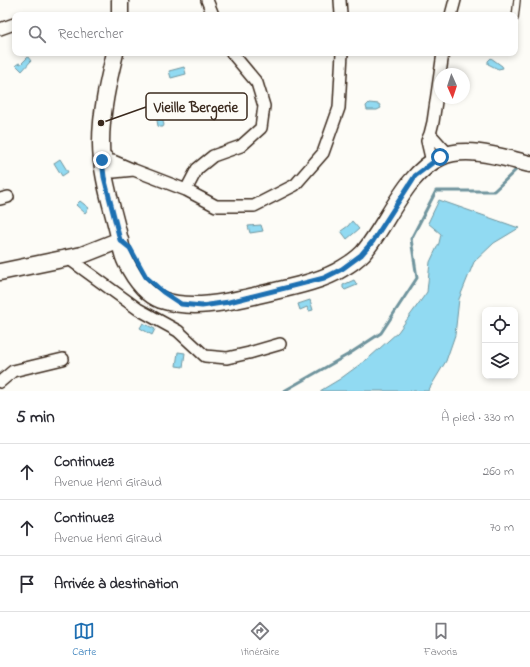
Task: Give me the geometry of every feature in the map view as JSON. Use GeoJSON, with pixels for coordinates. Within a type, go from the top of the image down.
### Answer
{"type":"FeatureCollection","features":[{"type":"Feature","properties":{"kind":"street"},"geometry":{"type":"LineString","coordinates":[[120,0],[120,12]]}},
{"type":"Feature","properties":{"kind":"street"},"geometry":{"type":"LineString","coordinates":[[127,0],[127,12]]}},
{"type":"Feature","properties":{"kind":"street"},"geometry":{"type":"LineString","coordinates":[[208,0],[212,12]]}},
{"type":"Feature","properties":{"kind":"street"},"geometry":{"type":"LineString","coordinates":[[340,0],[341,12]]}},
{"type":"Feature","properties":{"kind":"street"},"geometry":{"type":"LineString","coordinates":[[452,12],[454,0]]}},
{"type":"Feature","properties":{"kind":"street"},"geometry":{"type":"LineString","coordinates":[[0,29],[12,25]]}},
{"type":"Feature","properties":{"kind":"street"},"geometry":{"type":"LineString","coordinates":[[114,56],[104,102],[101,145],[110,169],[127,246],[146,277],[163,292],[181,304],[202,306],[229,302],[324,278],[342,269],[361,255],[373,241],[415,176],[432,162],[448,154],[479,153],[530,164]]}},
{"type":"Feature","properties":{"kind":"street"},"geometry":{"type":"LineString","coordinates":[[110,169],[113,109],[123,56]]}},
{"type":"Feature","properties":{"kind":"street"},"geometry":{"type":"LineString","coordinates":[[186,190],[197,169],[213,156],[241,146],[261,128],[264,106],[257,83],[234,56]]}},
{"type":"Feature","properties":{"kind":"street"},"geometry":{"type":"LineString","coordinates":[[110,169],[134,170],[186,190],[216,206],[254,206],[295,185],[323,153],[339,108],[342,56]]}},
{"type":"Feature","properties":{"kind":"street"},"geometry":{"type":"LineString","coordinates":[[432,162],[427,141],[430,134],[443,56]]}},
{"type":"Feature","properties":{"kind":"street"},"geometry":{"type":"LineString","coordinates":[[430,134],[448,154]]}},
{"type":"Feature","properties":{"kind":"street"},"geometry":{"type":"LineString","coordinates":[[0,272],[127,246]]}},
{"type":"Feature","properties":{"kind":"street"},"geometry":{"type":"LineString","coordinates":[[75,256],[138,309],[178,331],[205,356],[227,358],[280,344]]}},
{"type":"Feature","properties":{"kind":"street"},"geometry":{"type":"LineString","coordinates":[[0,382],[13,371],[63,359]]}},
{"type":"Feature","properties":{"kind":"lane"},"geometry":{"type":"LineString","coordinates":[[516,12],[517,0]]}},
{"type":"Feature","properties":{"kind":"water"},"geometry":{"type":"Polygon","coordinates":[[[28,57],[31,61],[22,71],[16,65],[19,63],[21,64],[28,57]]]}},
{"type":"Feature","properties":{"kind":"water"},"geometry":{"type":"Polygon","coordinates":[[[491,58],[503,68],[498,69],[488,64],[488,61],[491,58]]]}},
{"type":"Feature","properties":{"kind":"water"},"geometry":{"type":"Polygon","coordinates":[[[184,67],[186,74],[171,78],[169,71],[184,67]]]}},
{"type":"Feature","properties":{"kind":"water"},"geometry":{"type":"Polygon","coordinates":[[[369,103],[379,104],[381,108],[377,110],[367,110],[366,106],[369,103]]]}},
{"type":"Feature","properties":{"kind":"water"},"geometry":{"type":"Polygon","coordinates":[[[161,114],[164,125],[163,127],[158,126],[156,115],[161,114]]]}},
{"type":"Feature","properties":{"kind":"water"},"geometry":{"type":"Polygon","coordinates":[[[60,159],[68,172],[62,176],[54,163],[60,159]]]}},
{"type":"Feature","properties":{"kind":"water"},"geometry":{"type":"Polygon","coordinates":[[[439,200],[519,228],[494,243],[474,262],[459,299],[455,335],[446,361],[428,391],[320,391],[340,379],[370,357],[398,332],[427,292],[430,262],[439,243],[441,234],[428,223],[439,200]]]}},
{"type":"Feature","properties":{"kind":"water"},"geometry":{"type":"Polygon","coordinates":[[[80,201],[89,208],[85,213],[76,205],[80,201]]]}},
{"type":"Feature","properties":{"kind":"water"},"geometry":{"type":"Polygon","coordinates":[[[352,221],[359,229],[347,239],[341,231],[352,221]]]}},
{"type":"Feature","properties":{"kind":"water"},"geometry":{"type":"Polygon","coordinates":[[[261,225],[263,231],[250,233],[248,226],[261,225]]]}},
{"type":"Feature","properties":{"kind":"water"},"geometry":{"type":"Polygon","coordinates":[[[354,280],[357,285],[345,290],[343,288],[343,285],[354,280]]]}},
{"type":"Feature","properties":{"kind":"water"},"geometry":{"type":"Polygon","coordinates":[[[310,300],[313,310],[309,311],[307,307],[300,310],[298,304],[310,300]]]}},
{"type":"Feature","properties":{"kind":"water"},"geometry":{"type":"Polygon","coordinates":[[[143,323],[155,329],[152,335],[140,328],[143,323]]]}},
{"type":"Feature","properties":{"kind":"water"},"geometry":{"type":"Polygon","coordinates":[[[178,352],[185,353],[183,367],[176,366],[178,352]]]}},
{"type":"Feature","properties":{"kind":"waterway"},"geometry":{"type":"LineString","coordinates":[[284,391],[349,354],[381,333],[417,278],[411,239],[436,191],[494,191],[519,167]]}},
{"type":"Feature","properties":{"kind":"place","name":"Vieille Bergerie"},"geometry":{"type":"Point","coordinates":[101,123]}},
{"type":"Feature","properties":{"kind":"route"},"geometry":{"type":"LineString","coordinates":[[102,160],[104,177],[120,240],[133,252],[146,277],[163,292],[181,304],[202,306],[229,302],[324,278],[342,269],[361,255],[373,241],[415,176],[426,166],[440,157]]}}]}
